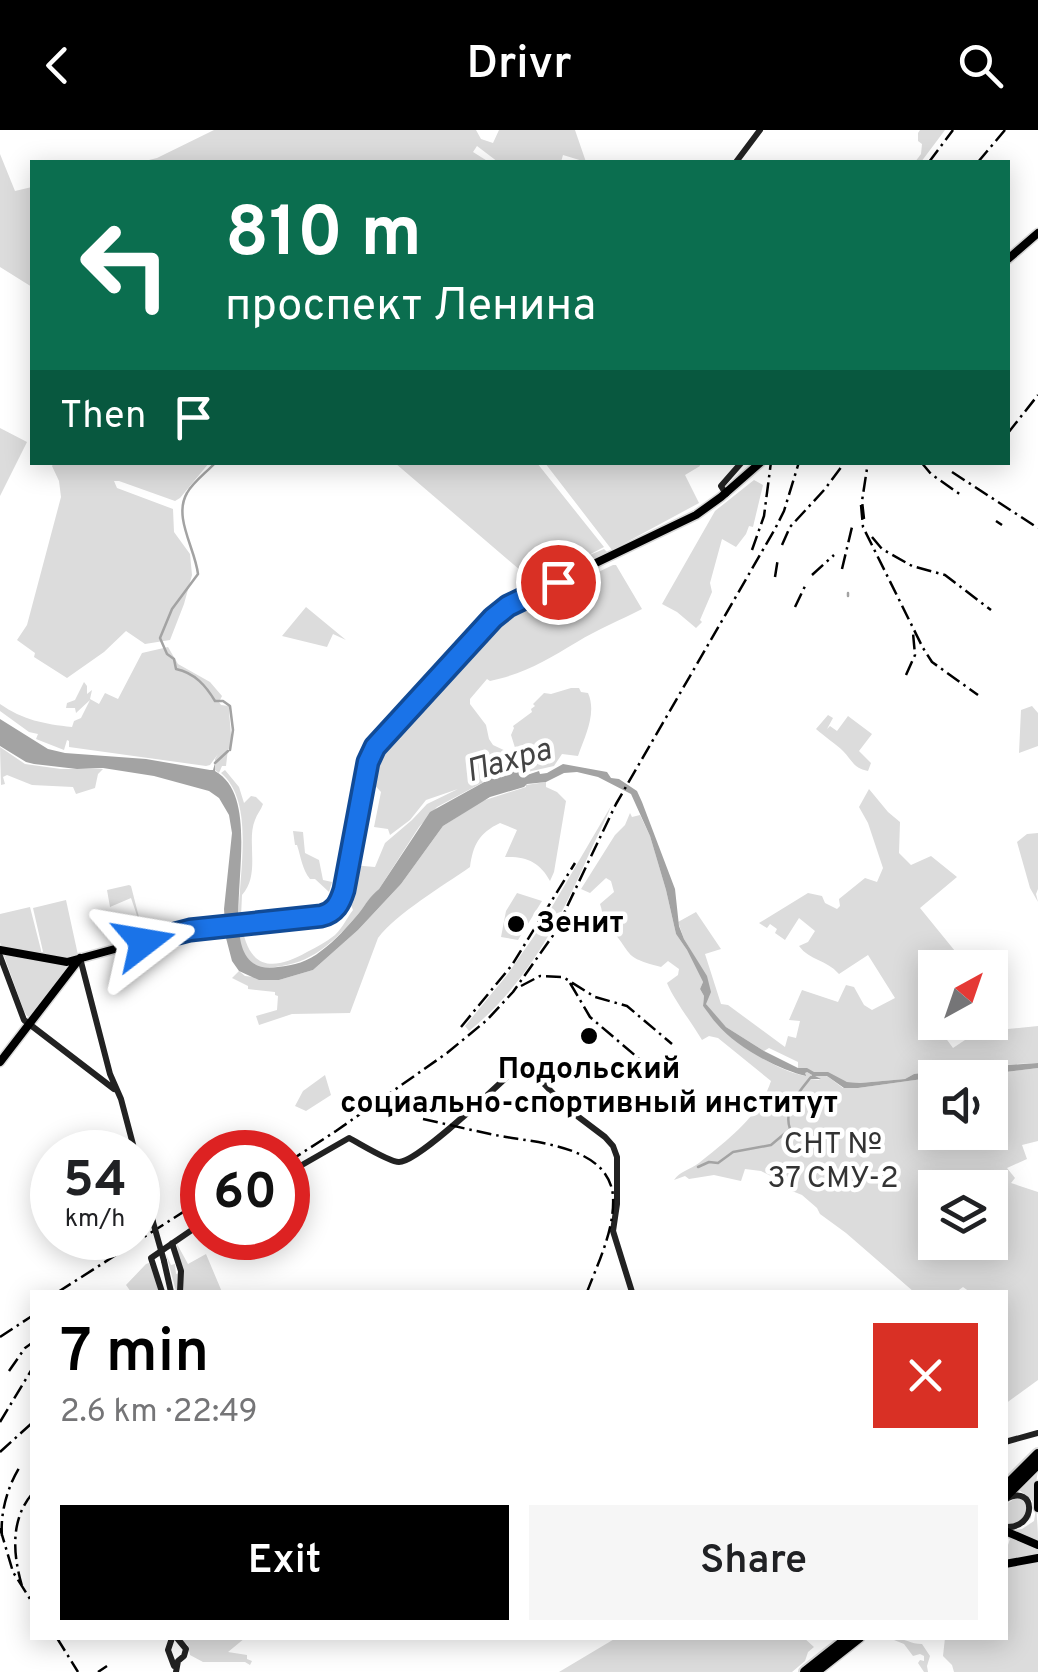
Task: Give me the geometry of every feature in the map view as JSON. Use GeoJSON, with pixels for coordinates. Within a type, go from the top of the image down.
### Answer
{"type":"FeatureCollection","features":[{"type":"Feature","properties":{"kind":"highway"},"geometry":{"type":"LineString","coordinates":[[1008,1489],[1038,1458]]}},
{"type":"Feature","properties":{"kind":"highway"},"geometry":{"type":"LineString","coordinates":[[802,1672],[843,1640]]}},
{"type":"Feature","properties":{"kind":"highway"},"geometry":{"type":"LineString","coordinates":[[815,1672],[855,1640]]}},
{"type":"Feature","properties":{"kind":"main road"},"geometry":{"type":"LineString","coordinates":[[738,160],[760,130]]}},
{"type":"Feature","properties":{"kind":"main road"},"geometry":{"type":"LineString","coordinates":[[1010,256],[1038,232]]}},
{"type":"Feature","properties":{"kind":"main road"},"geometry":{"type":"LineString","coordinates":[[726,494],[722,483],[739,465]]}},
{"type":"Feature","properties":{"kind":"main road"},"geometry":{"type":"LineString","coordinates":[[122,1104],[114,1088],[98,1073],[22,1015],[0,950],[74,962],[204,926],[330,913],[344,890],[370,754],[493,618],[508,606],[694,518],[762,465]]}},
{"type":"Feature","properties":{"kind":"main road"},"geometry":{"type":"LineString","coordinates":[[0,1062],[74,962]]}},
{"type":"Feature","properties":{"kind":"main road"},"geometry":{"type":"LineString","coordinates":[[74,962],[128,1130]]}},
{"type":"Feature","properties":{"kind":"main road"},"geometry":{"type":"LineString","coordinates":[[98,1073],[102,1064],[110,1070]]}},
{"type":"Feature","properties":{"kind":"main road"},"geometry":{"type":"LineString","coordinates":[[310,1160],[349,1138],[399,1162],[430,1144],[525,1064],[568,1110],[614,1146],[618,1204],[614,1235],[631,1290]]}},
{"type":"Feature","properties":{"kind":"main road"},"geometry":{"type":"LineString","coordinates":[[98,1073],[106,1077],[110,1070]]}},
{"type":"Feature","properties":{"kind":"main road"},"geometry":{"type":"LineString","coordinates":[[161,1290],[151,1258],[180,1239]]}},
{"type":"Feature","properties":{"kind":"main road"},"geometry":{"type":"LineString","coordinates":[[172,1244],[182,1272],[174,1290]]}},
{"type":"Feature","properties":{"kind":"main road"},"geometry":{"type":"LineString","coordinates":[[160,1247],[174,1290]]}},
{"type":"Feature","properties":{"kind":"main road"},"geometry":{"type":"LineString","coordinates":[[1008,1441],[1038,1434]]}},
{"type":"Feature","properties":{"kind":"main road"},"geometry":{"type":"LineString","coordinates":[[1038,1485],[1038,1508]]}},
{"type":"Feature","properties":{"kind":"main road"},"geometry":{"type":"LineString","coordinates":[[1008,1493],[1031,1501],[1034,1511],[1027,1523],[1008,1531]]}},
{"type":"Feature","properties":{"kind":"main road"},"geometry":{"type":"LineString","coordinates":[[1008,1533],[1038,1545]]}},
{"type":"Feature","properties":{"kind":"main road"},"geometry":{"type":"LineString","coordinates":[[1008,1563],[1038,1558]]}},
{"type":"Feature","properties":{"kind":"main road"},"geometry":{"type":"LineString","coordinates":[[175,1658],[186,1652],[184,1645],[175,1641],[175,1658],[176,1671]]}},
{"type":"Feature","properties":{"kind":"green space"},"geometry":{"type":"Polygon","coordinates":[[[214,130],[476,130],[481,139],[493,143],[499,130],[575,130],[585,160],[563,155],[562,160],[495,160],[477,146],[473,152],[486,160],[149,160],[214,130]]]}},
{"type":"Feature","properties":{"kind":"green space"},"geometry":{"type":"Polygon","coordinates":[[[945,130],[922,160],[916,160],[922,144],[918,133],[945,130]]]}},
{"type":"Feature","properties":{"kind":"green space"},"geometry":{"type":"Polygon","coordinates":[[[0,154],[15,191],[30,187],[30,286],[0,267],[0,154]]]}},
{"type":"Feature","properties":{"kind":"green space"},"geometry":{"type":"Polygon","coordinates":[[[0,428],[27,442],[0,496],[0,428]]]}},
{"type":"Feature","properties":{"kind":"green space"},"geometry":{"type":"Polygon","coordinates":[[[207,465],[175,501],[114,481],[117,488],[173,509],[174,532],[190,554],[192,575],[170,640],[145,644],[126,631],[67,678],[34,657],[35,653],[17,640],[27,625],[61,497],[52,466],[207,465]]]}},
{"type":"Feature","properties":{"kind":"green space"},"geometry":{"type":"Polygon","coordinates":[[[397,465],[539,465],[604,547],[585,557],[604,549],[608,553],[509,602],[534,582],[397,465]]]}},
{"type":"Feature","properties":{"kind":"green space"},"geometry":{"type":"Polygon","coordinates":[[[547,465],[700,465],[685,475],[699,503],[612,550],[547,465]]]}},
{"type":"Feature","properties":{"kind":"green space"},"geometry":{"type":"Polygon","coordinates":[[[754,480],[763,485],[753,527],[749,526],[736,547],[722,539],[710,583],[712,592],[702,622],[696,628],[662,604],[715,511],[754,480]]]}},
{"type":"Feature","properties":{"kind":"green space"},"geometry":{"type":"Polygon","coordinates":[[[613,565],[642,609],[535,666],[487,679],[470,699],[493,745],[514,755],[504,763],[518,766],[437,807],[419,827],[379,889],[325,947],[282,966],[262,968],[249,960],[240,945],[238,927],[242,927],[257,959],[274,964],[318,946],[341,929],[353,910],[346,892],[352,865],[375,867],[385,843],[412,820],[427,804],[458,789],[426,800],[410,820],[390,835],[388,829],[374,827],[381,792],[369,779],[375,759],[508,615],[613,565]]]}},
{"type":"Feature","properties":{"kind":"green space"},"geometry":{"type":"Polygon","coordinates":[[[306,607],[346,640],[333,634],[327,647],[282,636],[306,607]]]}},
{"type":"Feature","properties":{"kind":"green space"},"geometry":{"type":"Polygon","coordinates":[[[168,647],[178,664],[210,682],[222,696],[221,705],[229,706],[231,748],[226,766],[219,773],[215,770],[218,754],[206,766],[69,747],[67,740],[64,750],[36,739],[38,734],[0,711],[0,704],[34,720],[72,727],[90,700],[76,713],[75,708],[66,708],[67,703],[75,700],[84,682],[87,694],[92,690],[90,699],[99,704],[105,693],[118,699],[142,653],[168,647]]]}},
{"type":"Feature","properties":{"kind":"green space"},"geometry":{"type":"Polygon","coordinates":[[[571,688],[588,693],[591,708],[578,756],[562,754],[554,766],[523,773],[511,735],[513,726],[532,712],[533,704],[544,693],[571,688]]]}},
{"type":"Feature","properties":{"kind":"green space"},"geometry":{"type":"Polygon","coordinates":[[[1032,706],[1038,713],[1038,746],[1019,753],[1021,710],[1032,706]]]}},
{"type":"Feature","properties":{"kind":"green space"},"geometry":{"type":"Polygon","coordinates":[[[828,715],[833,718],[827,729],[830,726],[837,731],[848,716],[872,734],[859,751],[871,763],[868,771],[856,766],[816,729],[828,715]]]}},
{"type":"Feature","properties":{"kind":"green space"},"geometry":{"type":"Polygon","coordinates":[[[0,747],[25,764],[103,769],[95,788],[76,794],[73,787],[32,785],[7,775],[1,785],[0,747]]]}},
{"type":"Feature","properties":{"kind":"green space"},"geometry":{"type":"Polygon","coordinates":[[[225,770],[239,787],[244,803],[251,796],[263,804],[253,828],[251,877],[242,895],[241,917],[242,821],[232,786],[221,773],[225,770]]]}},
{"type":"Feature","properties":{"kind":"green space"},"geometry":{"type":"Polygon","coordinates":[[[546,782],[546,787],[566,801],[550,881],[532,862],[505,857],[517,830],[500,823],[478,840],[470,867],[408,910],[378,938],[350,1013],[292,1014],[259,1025],[256,1016],[277,1010],[278,996],[275,992],[248,989],[232,978],[239,971],[245,976],[279,980],[313,970],[401,884],[443,826],[482,801],[546,782]]]}},
{"type":"Feature","properties":{"kind":"green space"},"geometry":{"type":"Polygon","coordinates":[[[869,789],[900,822],[899,853],[911,865],[931,856],[957,877],[920,908],[954,950],[918,950],[918,1040],[947,1040],[953,1048],[965,1040],[1008,1040],[1008,1029],[1038,1026],[1038,1063],[918,1060],[918,1074],[905,1079],[847,1082],[798,1068],[798,1062],[769,1048],[764,1051],[726,1027],[709,1009],[706,976],[678,922],[696,912],[721,949],[705,954],[721,1004],[728,1005],[785,1047],[788,1036],[796,1038],[800,1021],[789,1020],[802,990],[838,1002],[846,985],[854,987],[864,1005],[872,1010],[895,998],[868,955],[839,974],[799,946],[808,942],[815,931],[799,918],[785,940],[770,924],[767,928],[759,923],[808,893],[822,896],[825,903],[837,909],[839,899],[865,878],[877,882],[883,868],[859,807],[869,789]]]}},
{"type":"Feature","properties":{"kind":"green space"},"geometry":{"type":"Polygon","coordinates":[[[611,806],[540,950],[508,993],[469,1031],[465,1026],[539,929],[611,806]]]}},
{"type":"Feature","properties":{"kind":"green space","name":"СНТ № 37 СМУ-2"},"geometry":{"type":"Polygon","coordinates":[[[630,813],[632,817],[640,815],[650,836],[676,934],[703,982],[703,1006],[762,1058],[790,1072],[805,1076],[807,1072],[812,1075],[810,1079],[827,1076],[843,1088],[918,1080],[918,1150],[1008,1150],[1008,1072],[1038,1068],[1038,1141],[1022,1145],[1027,1159],[1007,1168],[1015,1178],[1011,1183],[1038,1192],[1038,1380],[1008,1402],[1008,1290],[912,1290],[802,1195],[761,1171],[745,1169],[741,1181],[714,1175],[674,1180],[741,1127],[759,1105],[771,1081],[718,1038],[709,1036],[702,1040],[667,983],[678,975],[679,969],[668,961],[661,967],[635,958],[612,930],[607,934],[600,904],[614,892],[611,881],[606,878],[590,893],[581,889],[630,813]]]}},
{"type":"Feature","properties":{"kind":"green space"},"geometry":{"type":"Polygon","coordinates":[[[293,831],[303,832],[305,853],[319,860],[323,880],[332,882],[329,892],[307,875],[293,831]]]}},
{"type":"Feature","properties":{"kind":"green space"},"geometry":{"type":"Polygon","coordinates":[[[1038,833],[1038,902],[1017,842],[1027,834],[1038,833]]]}},
{"type":"Feature","properties":{"kind":"green space"},"geometry":{"type":"Polygon","coordinates":[[[129,885],[143,933],[131,898],[110,907],[107,890],[129,885]]]}},
{"type":"Feature","properties":{"kind":"green space","name":"Зенит"},"geometry":{"type":"Polygon","coordinates":[[[517,893],[542,901],[518,940],[501,937],[506,911],[517,893]]]}},
{"type":"Feature","properties":{"kind":"green space"},"geometry":{"type":"Polygon","coordinates":[[[66,900],[78,955],[63,959],[44,956],[33,908],[66,900]]]}},
{"type":"Feature","properties":{"kind":"green space"},"geometry":{"type":"Polygon","coordinates":[[[30,907],[41,954],[0,943],[0,914],[30,907]]]}},
{"type":"Feature","properties":{"kind":"green space"},"geometry":{"type":"Polygon","coordinates":[[[7,953],[64,964],[66,970],[31,1017],[24,1011],[4,956],[7,953]]]}},
{"type":"Feature","properties":{"kind":"green space"},"geometry":{"type":"Polygon","coordinates":[[[325,1075],[331,1095],[306,1111],[295,1106],[303,1091],[325,1075]]]}},
{"type":"Feature","properties":{"kind":"green space"},"geometry":{"type":"Polygon","coordinates":[[[177,1244],[180,1260],[188,1264],[209,1260],[221,1290],[176,1290],[166,1254],[171,1265],[175,1264],[176,1274],[180,1273],[177,1244]]]}},
{"type":"Feature","properties":{"kind":"green space"},"geometry":{"type":"Polygon","coordinates":[[[149,1263],[159,1290],[130,1290],[126,1285],[149,1263]]]}},
{"type":"Feature","properties":{"kind":"green space"},"geometry":{"type":"Polygon","coordinates":[[[1038,1471],[1038,1540],[1013,1530],[1034,1521],[1033,1502],[1019,1490],[1038,1471]]]}},
{"type":"Feature","properties":{"kind":"green space"},"geometry":{"type":"Polygon","coordinates":[[[1022,1499],[1031,1506],[1031,1518],[1020,1526],[1008,1526],[1008,1503],[1022,1499]]]}},
{"type":"Feature","properties":{"kind":"green space"},"geometry":{"type":"Polygon","coordinates":[[[1011,1536],[1038,1548],[1038,1557],[1008,1562],[1011,1536]]]}},
{"type":"Feature","properties":{"kind":"green space"},"geometry":{"type":"Polygon","coordinates":[[[1038,1559],[1038,1672],[954,1672],[943,1656],[945,1640],[1008,1640],[1008,1564],[1038,1559]]]}},
{"type":"Feature","properties":{"kind":"green space"},"geometry":{"type":"Polygon","coordinates":[[[182,1640],[243,1640],[228,1652],[247,1655],[252,1661],[250,1665],[203,1662],[190,1655],[188,1645],[182,1640]]]}},
{"type":"Feature","properties":{"kind":"green space"},"geometry":{"type":"Polygon","coordinates":[[[613,1640],[806,1640],[814,1647],[792,1672],[559,1672],[613,1640]]]}},
{"type":"Feature","properties":{"kind":"green space"},"geometry":{"type":"Polygon","coordinates":[[[894,1640],[922,1644],[930,1656],[928,1672],[918,1663],[924,1661],[924,1656],[913,1656],[904,1644],[894,1640]]]}},
{"type":"Feature","properties":{"kind":"shaded area"},"geometry":{"type":"Polygon","coordinates":[[[0,719],[48,749],[65,753],[146,759],[210,770],[215,763],[215,771],[233,790],[240,819],[238,920],[242,947],[254,964],[278,967],[311,958],[331,943],[379,889],[430,812],[515,765],[524,776],[539,771],[547,773],[563,764],[607,772],[637,791],[675,889],[679,926],[707,976],[711,992],[706,1004],[726,1027],[798,1068],[828,1072],[847,1082],[905,1079],[918,1073],[918,1080],[844,1088],[827,1076],[810,1079],[812,1075],[807,1072],[806,1076],[783,1069],[725,1033],[703,1006],[703,982],[676,934],[650,836],[631,794],[598,777],[564,773],[546,782],[490,797],[443,826],[401,884],[313,970],[279,980],[259,980],[239,971],[226,938],[224,909],[232,833],[229,815],[219,798],[209,791],[154,776],[34,764],[0,746],[0,719]]]}},
{"type":"Feature","properties":{"kind":"shaded area"},"geometry":{"type":"Polygon","coordinates":[[[1038,1063],[1038,1068],[1008,1072],[1008,1065],[1038,1063]]]}},
{"type":"Feature","properties":{"kind":"waterway"},"geometry":{"type":"LineString","coordinates":[[213,465],[183,502],[184,522],[198,574],[172,609],[160,638],[176,669],[199,681],[215,701],[230,706],[230,750]]}},
{"type":"Feature","properties":{"kind":"waterway"},"geometry":{"type":"LineString","coordinates":[[215,763],[228,751]]}},
{"type":"Feature","properties":{"kind":"waterway"},"geometry":{"type":"LineString","coordinates":[[698,1167],[718,1163],[733,1152],[771,1145],[790,1129],[790,1108],[811,1077]]}},
{"type":"Feature","properties":{"kind":"railway"},"geometry":{"type":"LineString","coordinates":[[930,160],[953,130]]}},
{"type":"Feature","properties":{"kind":"railway"},"geometry":{"type":"LineString","coordinates":[[980,160],[1005,130]]}},
{"type":"Feature","properties":{"kind":"railway"},"geometry":{"type":"LineString","coordinates":[[1010,430],[1038,395]]}},
{"type":"Feature","properties":{"kind":"railway"},"geometry":{"type":"LineString","coordinates":[[752,550],[764,516],[771,465]]}},
{"type":"Feature","properties":{"kind":"railway"},"geometry":{"type":"LineString","coordinates":[[310,1148],[447,1053],[513,992],[554,934],[616,804],[775,529],[798,465]]}},
{"type":"Feature","properties":{"kind":"railway"},"geometry":{"type":"LineString","coordinates":[[782,545],[790,527],[843,465]]}},
{"type":"Feature","properties":{"kind":"railway"},"geometry":{"type":"LineString","coordinates":[[864,519],[862,501],[868,465]]}},
{"type":"Feature","properties":{"kind":"railway"},"geometry":{"type":"LineString","coordinates":[[924,465],[961,495]]}},
{"type":"Feature","properties":{"kind":"railway"},"geometry":{"type":"LineString","coordinates":[[952,472],[1038,528]]}},
{"type":"Feature","properties":{"kind":"railway"},"geometry":{"type":"LineString","coordinates":[[861,505],[863,527],[923,648],[932,662],[978,695]]}},
{"type":"Feature","properties":{"kind":"railway"},"geometry":{"type":"LineString","coordinates":[[996,521],[1002,525]]}},
{"type":"Feature","properties":{"kind":"railway"},"geometry":{"type":"LineString","coordinates":[[842,569],[852,527]]}},
{"type":"Feature","properties":{"kind":"railway"},"geometry":{"type":"LineString","coordinates":[[872,537],[882,549],[912,566],[945,575],[991,610]]}},
{"type":"Feature","properties":{"kind":"railway"},"geometry":{"type":"LineString","coordinates":[[812,575],[834,555]]}},
{"type":"Feature","properties":{"kind":"railway"},"geometry":{"type":"LineString","coordinates":[[775,577],[778,558]]}},
{"type":"Feature","properties":{"kind":"railway"},"geometry":{"type":"LineString","coordinates":[[795,607],[806,584]]}},
{"type":"Feature","properties":{"kind":"railway"},"geometry":{"type":"LineString","coordinates":[[906,675],[915,655],[913,633]]}},
{"type":"Feature","properties":{"kind":"railway"},"geometry":{"type":"LineString","coordinates":[[461,1027],[512,965],[575,863]]}},
{"type":"Feature","properties":{"kind":"railway"},"geometry":{"type":"LineString","coordinates":[[521,986],[540,976],[563,977],[595,997],[627,1006],[672,1044]]}},
{"type":"Feature","properties":{"kind":"railway"},"geometry":{"type":"LineString","coordinates":[[570,983],[590,1017],[651,1069]]}},
{"type":"Feature","properties":{"kind":"railway"},"geometry":{"type":"LineString","coordinates":[[423,1119],[555,1146],[600,1167],[609,1180],[613,1208],[605,1246],[588,1290]]}},
{"type":"Feature","properties":{"kind":"railway"},"geometry":{"type":"LineString","coordinates":[[61,1290],[180,1214]]}},
{"type":"Feature","properties":{"kind":"railway"},"geometry":{"type":"LineString","coordinates":[[0,1337],[30,1317]]}},
{"type":"Feature","properties":{"kind":"railway"},"geometry":{"type":"LineString","coordinates":[[9,1371],[30,1344]]}},
{"type":"Feature","properties":{"kind":"railway"},"geometry":{"type":"LineString","coordinates":[[0,1422],[30,1372]]}},
{"type":"Feature","properties":{"kind":"railway"},"geometry":{"type":"LineString","coordinates":[[0,1452],[30,1425]]}},
{"type":"Feature","properties":{"kind":"railway"},"geometry":{"type":"LineString","coordinates":[[2,1536],[6,1499],[21,1465]]}},
{"type":"Feature","properties":{"kind":"railway"},"geometry":{"type":"LineString","coordinates":[[22,1586],[15,1538],[20,1515],[30,1497]]}},
{"type":"Feature","properties":{"kind":"railway"},"geometry":{"type":"LineString","coordinates":[[0,1528],[13,1572],[30,1599]]}},
{"type":"Feature","properties":{"kind":"railway"},"geometry":{"type":"LineString","coordinates":[[58,1640],[78,1672]]}},
{"type":"Feature","properties":{"kind":"railway"},"geometry":{"type":"LineString","coordinates":[[98,1672],[107,1666]]}},
{"type":"Feature","properties":{"kind":"place","name":"Зенит"},"geometry":{"type":"Point","coordinates":[516,924]}},
{"type":"Feature","properties":{"kind":"place","name":"Подольский социально-спортивный институт"},"geometry":{"type":"Point","coordinates":[589,1036]}},
{"type":"Feature","properties":{"kind":"route"},"geometry":{"type":"LineString","coordinates":[[144,942],[190,930],[321,916],[333,911],[344,890],[370,754],[493,618],[508,606],[558,582]]}},
{"type":"Feature","properties":{"kind":"water label","name":"Пахра"},"geometry":{"type":"Point","coordinates":[509,762]}}]}
